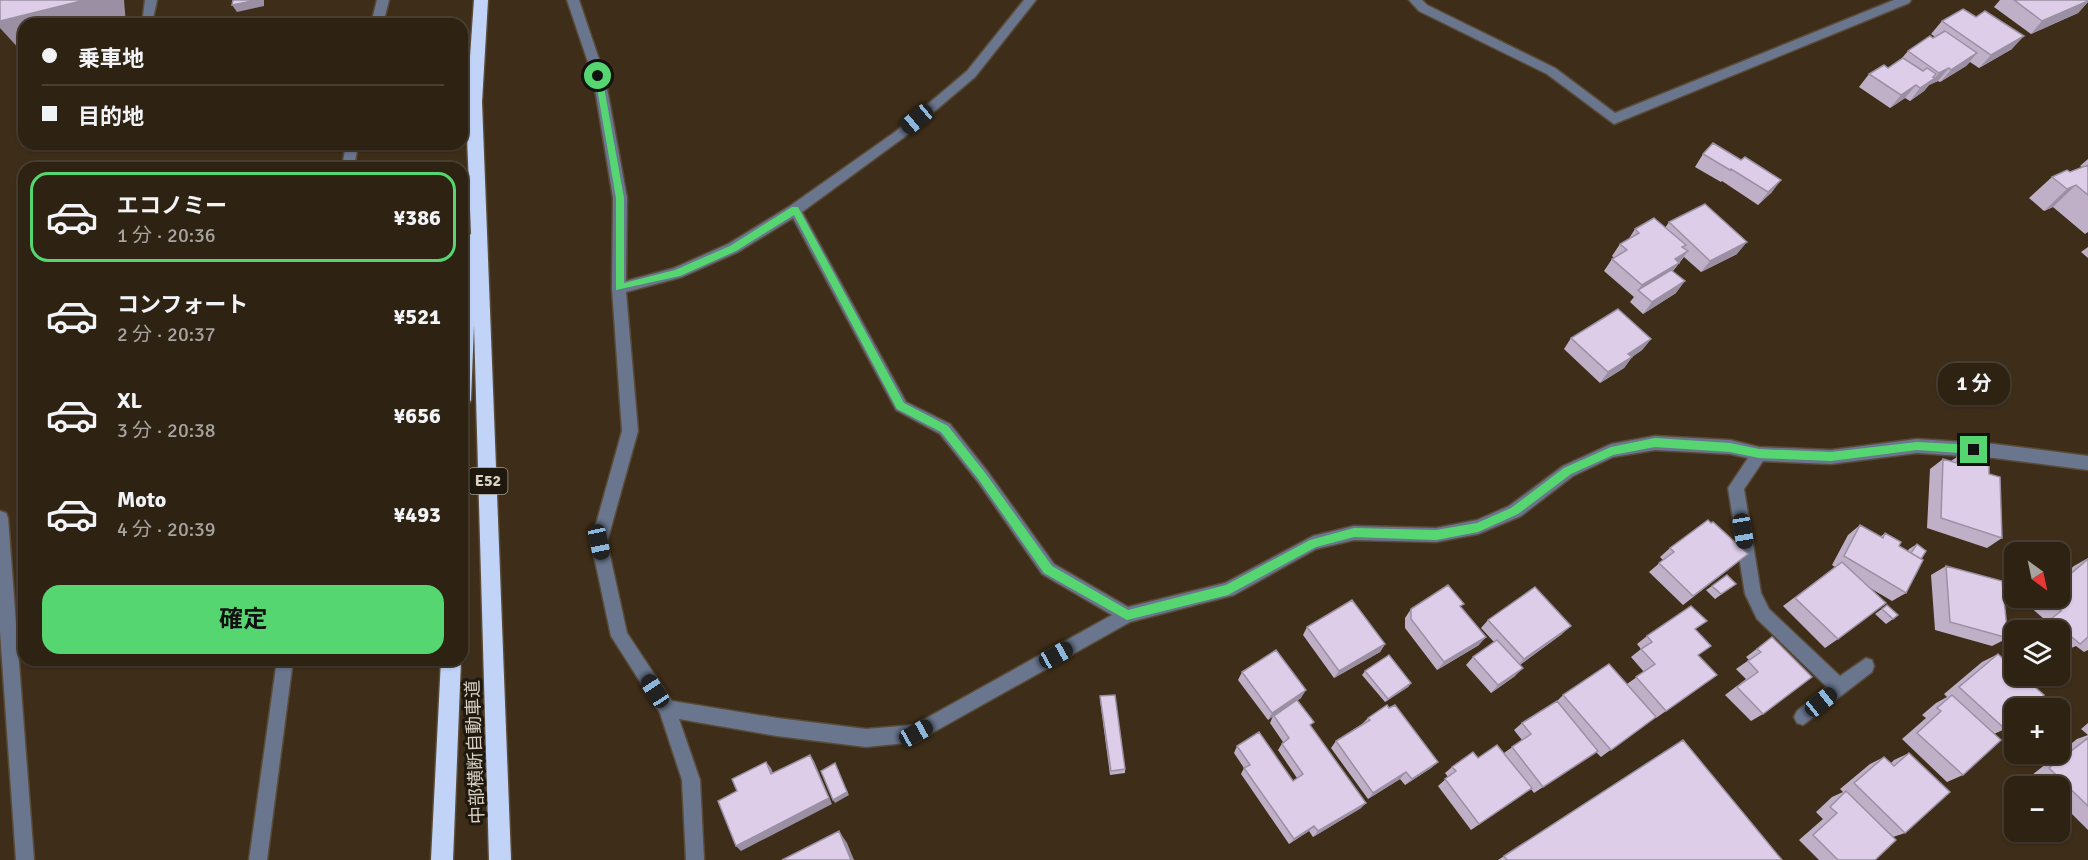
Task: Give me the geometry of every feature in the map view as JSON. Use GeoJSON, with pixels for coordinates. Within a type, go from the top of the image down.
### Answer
{"type":"FeatureCollection","features":[{"type":"Feature","properties":{"kind":"highway","name":"中部横断自動車道"},"geometry":{"type":"LineString","coordinates":[[468,263],[482,0]]}},
{"type":"Feature","properties":{"kind":"highway","name":"中部横断自動車道"},"geometry":{"type":"LineString","coordinates":[[475,103],[500,860]]}},
{"type":"Feature","properties":{"kind":"highway","name":"中部横断自動車道"},"geometry":{"type":"LineString","coordinates":[[442,860],[451,666]]}},
{"type":"Feature","properties":{"kind":"street"},"geometry":{"type":"LineString","coordinates":[[149,16],[151,0]]}},
{"type":"Feature","properties":{"kind":"street"},"geometry":{"type":"LineString","coordinates":[[378,18],[383,0]]}},
{"type":"Feature","properties":{"kind":"street"},"geometry":{"type":"LineString","coordinates":[[573,0],[598,76],[620,198],[619,288],[630,431],[599,542],[619,636],[667,709],[691,780],[694,860]]}},
{"type":"Feature","properties":{"kind":"street"},"geometry":{"type":"LineString","coordinates":[[619,288],[677,273],[733,248],[795,210],[898,135],[971,74],[1030,0]]}},
{"type":"Feature","properties":{"kind":"street"},"geometry":{"type":"LineString","coordinates":[[1415,0],[1423,8],[1551,71],[1614,119],[1905,0]]}},
{"type":"Feature","properties":{"kind":"street"},"geometry":{"type":"LineString","coordinates":[[795,210],[901,406],[945,429],[1048,569],[1127,615]]}},
{"type":"Feature","properties":{"kind":"street"},"geometry":{"type":"LineString","coordinates":[[667,709],[777,728],[866,738],[916,733],[1127,615],[1228,590],[1313,543],[1354,533],[1436,535],[1478,527],[1515,511],[1568,471],[1611,451],[1655,442],[1730,447],[1759,454],[1831,457],[1917,446],[1994,451],[2088,463]]}},
{"type":"Feature","properties":{"kind":"street"},"geometry":{"type":"LineString","coordinates":[[1759,454],[1736,488],[1753,594],[1763,614],[1840,687]]}},
{"type":"Feature","properties":{"kind":"street"},"geometry":{"type":"LineString","coordinates":[[0,518],[25,860]]}},
{"type":"Feature","properties":{"kind":"street"},"geometry":{"type":"LineString","coordinates":[[258,860],[284,666]]}},
{"type":"Feature","properties":{"kind":"street"},"geometry":{"type":"LineString","coordinates":[[1803,717],[1866,666]]}},
{"type":"Feature","properties":{"kind":"building"},"geometry":{"type":"Polygon","coordinates":[[[0,0],[85,0],[0,21],[0,0]]]}},
{"type":"Feature","properties":{"kind":"building"},"geometry":{"type":"Polygon","coordinates":[[[233,0],[257,0],[232,5],[233,0]]]}},
{"type":"Feature","properties":{"kind":"building"},"geometry":{"type":"Polygon","coordinates":[[[2014,0],[2088,0],[2088,1],[2042,21],[2014,0]]]}},
{"type":"Feature","properties":{"kind":"building"},"geometry":{"type":"Polygon","coordinates":[[[1963,9],[1976,17],[1985,11],[2024,36],[1991,55],[1942,21],[1963,9]]]}},
{"type":"Feature","properties":{"kind":"building"},"geometry":{"type":"Polygon","coordinates":[[[1945,31],[1977,53],[1951,70],[1949,68],[1939,73],[1908,51],[1930,36],[1933,38],[1945,31]]]}},
{"type":"Feature","properties":{"kind":"building"},"geometry":{"type":"Polygon","coordinates":[[[1903,58],[1923,71],[1927,68],[1936,74],[1933,77],[1935,78],[1920,88],[1916,85],[1901,95],[1869,74],[1884,65],[1888,68],[1903,58]]]}},
{"type":"Feature","properties":{"kind":"building"},"geometry":{"type":"Polygon","coordinates":[[[1713,143],[1741,160],[1745,157],[1781,180],[1768,192],[1703,154],[1713,143]]]}},
{"type":"Feature","properties":{"kind":"building"},"geometry":{"type":"Polygon","coordinates":[[[2088,165],[2088,195],[2076,185],[2067,189],[2052,177],[2067,170],[2070,172],[2088,165]]]}},
{"type":"Feature","properties":{"kind":"building"},"geometry":{"type":"Polygon","coordinates":[[[1705,204],[1747,242],[1710,261],[1669,222],[1705,204]]]}},
{"type":"Feature","properties":{"kind":"building"},"geometry":{"type":"Polygon","coordinates":[[[1654,218],[1686,245],[1682,247],[1688,251],[1675,259],[1679,263],[1642,285],[1612,259],[1627,250],[1620,244],[1639,233],[1635,229],[1654,218]]]}},
{"type":"Feature","properties":{"kind":"building"},"geometry":{"type":"Polygon","coordinates":[[[1671,270],[1685,281],[1652,302],[1638,290],[1671,270]]]}},
{"type":"Feature","properties":{"kind":"building"},"geometry":{"type":"Polygon","coordinates":[[[1618,309],[1651,339],[1628,354],[1632,357],[1608,372],[1571,338],[1618,309]]]}},
{"type":"Feature","properties":{"kind":"building"},"geometry":{"type":"Polygon","coordinates":[[[1957,457],[1989,466],[1989,474],[2000,477],[2002,538],[1941,518],[1943,459],[1957,463],[1957,457]]]}},
{"type":"Feature","properties":{"kind":"building"},"geometry":{"type":"Polygon","coordinates":[[[1708,520],[1748,554],[1693,596],[1659,563],[1674,552],[1670,548],[1708,520]]]}},
{"type":"Feature","properties":{"kind":"building"},"geometry":{"type":"Polygon","coordinates":[[[1860,525],[1883,538],[1885,533],[1901,542],[1899,546],[1923,560],[1906,593],[1844,556],[1860,525]]]}},
{"type":"Feature","properties":{"kind":"building"},"geometry":{"type":"Polygon","coordinates":[[[1917,544],[1926,551],[1921,559],[1911,553],[1917,544]]]}},
{"type":"Feature","properties":{"kind":"building"},"geometry":{"type":"Polygon","coordinates":[[[2088,559],[2088,637],[2080,644],[2070,635],[2070,620],[2051,619],[2061,611],[2058,608],[2070,608],[2070,574],[2088,559]]]}},
{"type":"Feature","properties":{"kind":"building"},"geometry":{"type":"Polygon","coordinates":[[[1842,562],[1886,603],[1838,639],[1795,598],[1842,562]]]}},
{"type":"Feature","properties":{"kind":"building"},"geometry":{"type":"Polygon","coordinates":[[[1946,566],[2002,581],[2006,620],[2004,620],[2004,637],[1950,622],[1946,566]]]}},
{"type":"Feature","properties":{"kind":"building"},"geometry":{"type":"Polygon","coordinates":[[[1727,575],[1736,584],[1721,594],[1712,586],[1727,575]]]}},
{"type":"Feature","properties":{"kind":"building"},"geometry":{"type":"Polygon","coordinates":[[[1448,585],[1464,604],[1460,606],[1486,637],[1444,662],[1411,619],[1411,609],[1448,585]]]}},
{"type":"Feature","properties":{"kind":"building"},"geometry":{"type":"Polygon","coordinates":[[[1535,587],[1571,626],[1524,659],[1488,620],[1535,587]]]}},
{"type":"Feature","properties":{"kind":"building"},"geometry":{"type":"Polygon","coordinates":[[[1352,600],[1385,644],[1339,671],[1307,627],[1352,600]]]}},
{"type":"Feature","properties":{"kind":"building"},"geometry":{"type":"Polygon","coordinates":[[[1887,605],[1898,615],[1893,619],[1882,609],[1887,605]]]}},
{"type":"Feature","properties":{"kind":"building"},"geometry":{"type":"Polygon","coordinates":[[[1691,606],[1707,621],[1695,629],[1711,646],[1698,655],[1717,675],[1666,711],[1636,677],[1655,664],[1641,649],[1652,642],[1647,636],[1691,606]]]}},
{"type":"Feature","properties":{"kind":"building"},"geometry":{"type":"Polygon","coordinates":[[[1772,637],[1812,677],[1763,714],[1737,687],[1758,672],[1748,661],[1761,652],[1757,649],[1772,637]]]}},
{"type":"Feature","properties":{"kind":"building"},"geometry":{"type":"Polygon","coordinates":[[[1497,640],[1523,668],[1498,685],[1473,657],[1497,640]]]}},
{"type":"Feature","properties":{"kind":"building"},"geometry":{"type":"Polygon","coordinates":[[[1276,650],[1306,690],[1272,713],[1242,672],[1276,650]]]}},
{"type":"Feature","properties":{"kind":"building"},"geometry":{"type":"Polygon","coordinates":[[[1998,654],[2004,660],[2004,686],[2034,686],[2044,695],[2041,698],[2004,698],[2004,728],[1959,687],[1998,654]]]}},
{"type":"Feature","properties":{"kind":"building"},"geometry":{"type":"Polygon","coordinates":[[[1389,655],[1411,683],[1388,699],[1365,671],[1389,655]]]}},
{"type":"Feature","properties":{"kind":"building"},"geometry":{"type":"Polygon","coordinates":[[[1609,664],[1656,717],[1611,750],[1563,695],[1609,664]]]}},
{"type":"Feature","properties":{"kind":"building"},"geometry":{"type":"Polygon","coordinates":[[[1115,695],[1125,769],[1111,771],[1100,696],[1115,695]]]}},
{"type":"Feature","properties":{"kind":"building"},"geometry":{"type":"Polygon","coordinates":[[[1952,695],[2001,740],[1963,775],[1917,733],[1941,711],[1937,708],[1952,695]]]}},
{"type":"Feature","properties":{"kind":"building"},"geometry":{"type":"Polygon","coordinates":[[[1297,700],[1314,722],[1310,725],[1366,803],[1318,831],[1314,826],[1294,839],[1244,768],[1250,765],[1237,746],[1259,732],[1293,781],[1303,774],[1282,744],[1289,738],[1274,716],[1297,700]]]}},
{"type":"Feature","properties":{"kind":"building"},"geometry":{"type":"Polygon","coordinates":[[[1557,701],[1598,751],[1543,787],[1512,747],[1531,734],[1522,723],[1557,701]]]}},
{"type":"Feature","properties":{"kind":"building"},"geometry":{"type":"Polygon","coordinates":[[[1387,705],[1389,708],[1395,705],[1438,762],[1412,779],[1406,772],[1373,793],[1336,741],[1370,720],[1368,718],[1387,705]]]}},
{"type":"Feature","properties":{"kind":"building"},"geometry":{"type":"Polygon","coordinates":[[[2088,738],[2088,806],[2070,788],[2070,776],[2057,776],[2049,768],[2054,764],[2070,764],[2070,752],[2088,738]]]}},
{"type":"Feature","properties":{"kind":"building"},"geometry":{"type":"Polygon","coordinates":[[[1683,740],[1782,860],[1507,860],[1504,856],[1683,740]]]}},
{"type":"Feature","properties":{"kind":"building"},"geometry":{"type":"Polygon","coordinates":[[[1497,745],[1532,788],[1479,824],[1445,779],[1456,771],[1452,767],[1473,752],[1478,758],[1497,745]]]}},
{"type":"Feature","properties":{"kind":"building"},"geometry":{"type":"Polygon","coordinates":[[[1909,753],[1950,792],[1905,833],[1854,783],[1884,757],[1894,766],[1909,753]]]}},
{"type":"Feature","properties":{"kind":"building"},"geometry":{"type":"Polygon","coordinates":[[[810,755],[829,798],[736,846],[718,801],[737,791],[732,779],[766,762],[771,774],[810,755]]]}},
{"type":"Feature","properties":{"kind":"building"},"geometry":{"type":"Polygon","coordinates":[[[835,763],[847,792],[833,800],[821,771],[835,763]]]}},
{"type":"Feature","properties":{"kind":"building"},"geometry":{"type":"Polygon","coordinates":[[[1846,791],[1896,840],[1875,860],[1838,860],[1813,835],[1837,813],[1830,807],[1846,791]]]}},
{"type":"Feature","properties":{"kind":"building"},"geometry":{"type":"Polygon","coordinates":[[[839,831],[851,860],[782,860],[839,831]]]}},
{"type":"Feature","properties":{"kind":"route"},"geometry":{"type":"LineString","coordinates":[[598,76],[620,198],[619,288],[677,273],[733,248],[795,210],[901,406],[945,429],[1048,569],[1127,615],[1228,590],[1268,570],[1313,543],[1354,533],[1436,535],[1478,527],[1515,511],[1568,471],[1611,451],[1655,442],[1730,447],[1759,454],[1831,457],[1917,446],[1974,450]]}}]}
